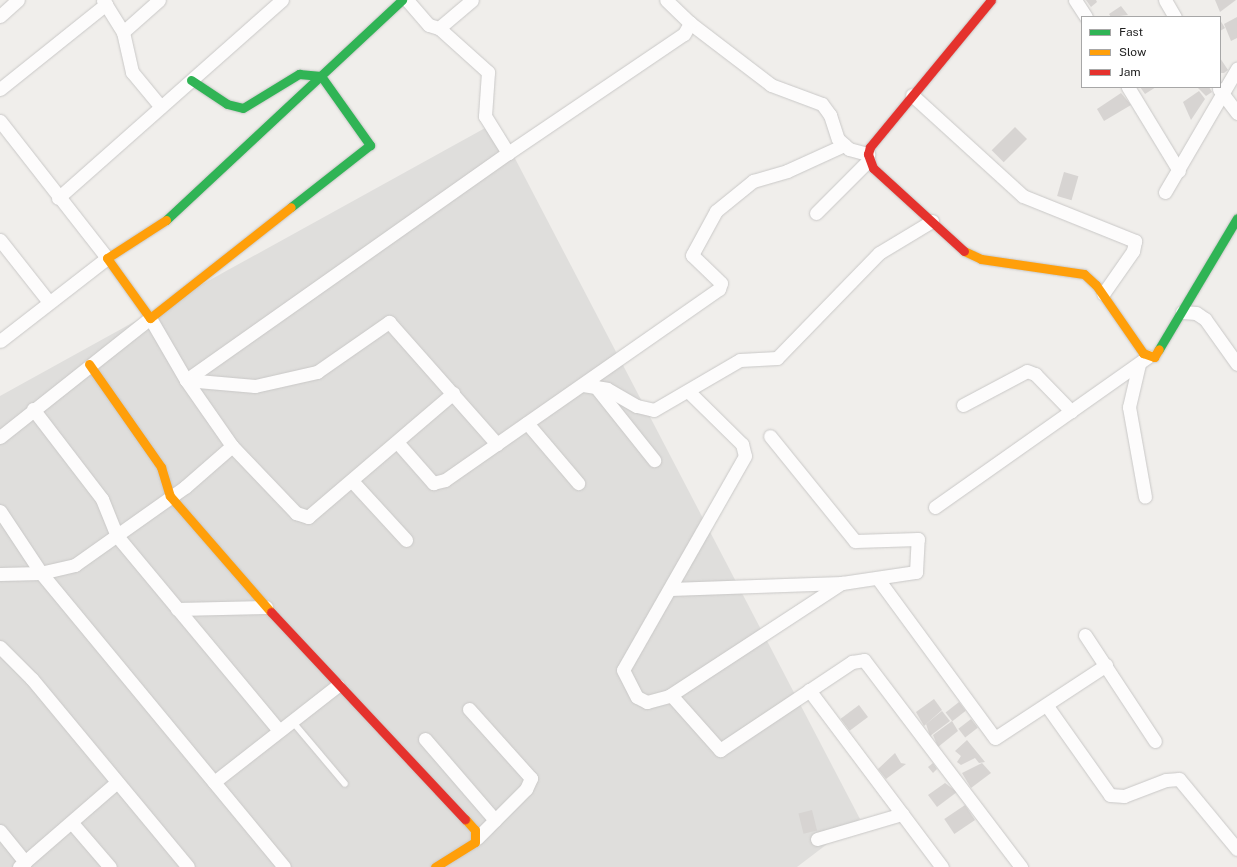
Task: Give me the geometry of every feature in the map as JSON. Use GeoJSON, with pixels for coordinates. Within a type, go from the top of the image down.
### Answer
{"type":"FeatureCollection","features":[{"type":"Feature","properties":{"kind":"street"},"geometry":{"type":"LineString","coordinates":[[0,16],[18,0]]}},
{"type":"Feature","properties":{"kind":"street"},"geometry":{"type":"LineString","coordinates":[[123,32],[159,0]]}},
{"type":"Feature","properties":{"kind":"street"},"geometry":{"type":"LineString","coordinates":[[58,198],[282,0]]}},
{"type":"Feature","properties":{"kind":"street"},"geometry":{"type":"LineString","coordinates":[[0,341],[107,258],[160,226],[402,0]]}},
{"type":"Feature","properties":{"kind":"street"},"geometry":{"type":"LineString","coordinates":[[407,0],[429,25],[439,28],[485,68],[485,116],[508,153]]}},
{"type":"Feature","properties":{"kind":"street"},"geometry":{"type":"LineString","coordinates":[[439,28],[472,0]]}},
{"type":"Feature","properties":{"kind":"street"},"geometry":{"type":"LineString","coordinates":[[666,0],[690,23],[771,85],[822,104],[844,145],[868,157],[932,221],[974,258],[1084,274],[1103,294],[1143,360],[1129,407],[1146,496]]}},
{"type":"Feature","properties":{"kind":"street"},"geometry":{"type":"LineString","coordinates":[[816,213],[868,157],[912,95],[992,0]]}},
{"type":"Feature","properties":{"kind":"street"},"geometry":{"type":"LineString","coordinates":[[1075,0],[1085,16]]}},
{"type":"Feature","properties":{"kind":"street"},"geometry":{"type":"LineString","coordinates":[[1165,0],[1174,16]]}},
{"type":"Feature","properties":{"kind":"street"},"geometry":{"type":"LineString","coordinates":[[0,89],[105,2],[123,32],[130,66],[160,107]]}},
{"type":"Feature","properties":{"kind":"street"},"geometry":{"type":"LineString","coordinates":[[186,380],[508,153],[676,40],[689,28],[690,23]]}},
{"type":"Feature","properties":{"kind":"street"},"geometry":{"type":"LineString","coordinates":[[1165,192],[1179,171],[1220,91],[1237,69]]}},
{"type":"Feature","properties":{"kind":"street"},"geometry":{"type":"LineString","coordinates":[[0,437],[89,364],[150,318],[370,145],[321,76],[299,74],[244,108],[228,104],[191,80]]}},
{"type":"Feature","properties":{"kind":"street"},"geometry":{"type":"LineString","coordinates":[[1129,88],[1179,171]]}},
{"type":"Feature","properties":{"kind":"street"},"geometry":{"type":"LineString","coordinates":[[1220,91],[1237,113]]}},
{"type":"Feature","properties":{"kind":"street"},"geometry":{"type":"LineString","coordinates":[[912,95],[1023,196],[1134,241],[1133,250],[1103,294]]}},
{"type":"Feature","properties":{"kind":"street"},"geometry":{"type":"LineString","coordinates":[[0,121],[58,198],[107,258],[150,318],[186,380],[232,446],[302,516],[315,513],[453,393]]}},
{"type":"Feature","properties":{"kind":"street"},"geometry":{"type":"LineString","coordinates":[[397,442],[433,484],[445,480],[527,423],[589,386],[719,289],[721,283],[692,255],[716,211],[752,181],[787,171],[844,145]]}},
{"type":"Feature","properties":{"kind":"street"},"geometry":{"type":"LineString","coordinates":[[935,507],[1143,360],[1159,352],[1237,218]]}},
{"type":"Feature","properties":{"kind":"street"},"geometry":{"type":"LineString","coordinates":[[589,386],[649,410],[659,409],[740,360],[784,354],[879,253],[932,221]]}},
{"type":"Feature","properties":{"kind":"street"},"geometry":{"type":"LineString","coordinates":[[0,240],[49,302]]}},
{"type":"Feature","properties":{"kind":"street"},"geometry":{"type":"LineString","coordinates":[[1182,312],[1196,313],[1205,319],[1237,364]]}},
{"type":"Feature","properties":{"kind":"street"},"geometry":{"type":"LineString","coordinates":[[186,380],[255,386],[317,372],[388,322],[497,444]]}},
{"type":"Feature","properties":{"kind":"street"},"geometry":{"type":"LineString","coordinates":[[89,364],[161,467],[170,496],[266,607],[475,830],[477,838]]}},
{"type":"Feature","properties":{"kind":"street"},"geometry":{"type":"LineString","coordinates":[[963,405],[1027,371],[1035,374],[1071,411]]}},
{"type":"Feature","properties":{"kind":"street"},"geometry":{"type":"LineString","coordinates":[[589,386],[654,460]]}},
{"type":"Feature","properties":{"kind":"street"},"geometry":{"type":"LineString","coordinates":[[688,391],[742,444],[746,456],[623,670],[625,681],[640,700],[671,695],[842,582]]}},
{"type":"Feature","properties":{"kind":"street"},"geometry":{"type":"LineString","coordinates":[[33,409],[102,499],[117,536],[278,730]]}},
{"type":"Feature","properties":{"kind":"street"},"geometry":{"type":"LineString","coordinates":[[527,423],[578,483]]}},
{"type":"Feature","properties":{"kind":"street"},"geometry":{"type":"LineString","coordinates":[[670,589],[842,582],[914,574],[919,540],[855,541],[770,436]]}},
{"type":"Feature","properties":{"kind":"street"},"geometry":{"type":"LineString","coordinates":[[0,574],[41,573],[75,565],[117,536],[170,496],[186,487],[232,446]]}},
{"type":"Feature","properties":{"kind":"street"},"geometry":{"type":"LineString","coordinates":[[352,481],[406,540]]}},
{"type":"Feature","properties":{"kind":"street"},"geometry":{"type":"LineString","coordinates":[[0,511],[41,573],[284,867]]}},
{"type":"Feature","properties":{"kind":"street"},"geometry":{"type":"LineString","coordinates":[[878,579],[991,736],[1000,738],[1106,665]]}},
{"type":"Feature","properties":{"kind":"street"},"geometry":{"type":"LineString","coordinates":[[177,608],[266,607]]}},
{"type":"Feature","properties":{"kind":"street"},"geometry":{"type":"LineString","coordinates":[[1085,635],[1155,741]]}},
{"type":"Feature","properties":{"kind":"street"},"geometry":{"type":"LineString","coordinates":[[0,647],[32,679],[116,783],[188,867]]}},
{"type":"Feature","properties":{"kind":"street"},"geometry":{"type":"LineString","coordinates":[[671,695],[720,750],[852,662],[864,660],[1022,867]]}},
{"type":"Feature","properties":{"kind":"street"},"geometry":{"type":"LineString","coordinates":[[214,782],[290,720],[338,685]]}},
{"type":"Feature","properties":{"kind":"street"},"geometry":{"type":"LineString","coordinates":[[809,690],[942,867]]}},
{"type":"Feature","properties":{"kind":"street"},"geometry":{"type":"LineString","coordinates":[[1047,706],[1110,795],[1124,796],[1166,780],[1179,779],[1237,849]]}},
{"type":"Feature","properties":{"kind":"street"},"geometry":{"type":"LineString","coordinates":[[436,867],[477,838],[526,789],[531,778],[469,709]]}},
{"type":"Feature","properties":{"kind":"street"},"geometry":{"type":"LineString","coordinates":[[425,740],[495,820]]}},
{"type":"Feature","properties":{"kind":"street"},"geometry":{"type":"LineString","coordinates":[[0,831],[22,864],[72,823],[116,783]]}},
{"type":"Feature","properties":{"kind":"street"},"geometry":{"type":"LineString","coordinates":[[817,839],[902,814]]}},
{"type":"Feature","properties":{"kind":"street"},"geometry":{"type":"LineString","coordinates":[[72,823],[110,867]]}},
{"type":"Feature","properties":{"kind":"lane"},"geometry":{"type":"LineString","coordinates":[[290,720],[345,784]]}},
{"type":"Feature","properties":{"kind":"shaded area"},"geometry":{"type":"Polygon","coordinates":[[[496,122],[860,819],[797,867],[0,867],[0,396],[496,122]]]}},
{"type":"Feature","properties":{"kind":"building"},"geometry":{"type":"Polygon","coordinates":[[[1086,0],[1096,0],[1097,2],[1091,7],[1086,0]]]}},
{"type":"Feature","properties":{"kind":"building"},"geometry":{"type":"Polygon","coordinates":[[[1215,0],[1236,0],[1220,12],[1215,0]]]}},
{"type":"Feature","properties":{"kind":"building"},"geometry":{"type":"Polygon","coordinates":[[[1121,6],[1128,15],[1110,16],[1109,14],[1121,6]]]}},
{"type":"Feature","properties":{"kind":"building"},"geometry":{"type":"Polygon","coordinates":[[[1237,17],[1237,38],[1231,41],[1224,24],[1237,17]]]}},
{"type":"Feature","properties":{"kind":"building"},"geometry":{"type":"Polygon","coordinates":[[[1221,22],[1225,28],[1221,30],[1221,22]]]}},
{"type":"Feature","properties":{"kind":"building"},"geometry":{"type":"Polygon","coordinates":[[[1221,60],[1228,70],[1221,73],[1221,60]]]}},
{"type":"Feature","properties":{"kind":"building"},"geometry":{"type":"Polygon","coordinates":[[[1141,88],[1154,88],[1145,94],[1141,88]]]}},
{"type":"Feature","properties":{"kind":"building"},"geometry":{"type":"Polygon","coordinates":[[[1198,88],[1210,88],[1212,92],[1206,96],[1198,88]]]}},
{"type":"Feature","properties":{"kind":"building"},"geometry":{"type":"Polygon","coordinates":[[[1199,91],[1205,99],[1191,120],[1183,102],[1199,91]]]}},
{"type":"Feature","properties":{"kind":"building"},"geometry":{"type":"Polygon","coordinates":[[[1121,93],[1131,105],[1104,121],[1097,109],[1121,93]]]}},
{"type":"Feature","properties":{"kind":"building"},"geometry":{"type":"Polygon","coordinates":[[[1015,127],[1027,139],[1004,162],[992,150],[1015,127]]]}},
{"type":"Feature","properties":{"kind":"building"},"geometry":{"type":"Polygon","coordinates":[[[1064,172],[1078,176],[1072,200],[1057,196],[1064,172]]]}},
{"type":"Feature","properties":{"kind":"building"},"geometry":{"type":"Polygon","coordinates":[[[934,699],[942,710],[924,726],[916,712],[934,699]]]}},
{"type":"Feature","properties":{"kind":"building"},"geometry":{"type":"Polygon","coordinates":[[[959,702],[966,711],[952,721],[946,712],[959,702]]]}},
{"type":"Feature","properties":{"kind":"building"},"geometry":{"type":"Polygon","coordinates":[[[859,705],[868,717],[850,731],[841,719],[859,705]]]}},
{"type":"Feature","properties":{"kind":"building"},"geometry":{"type":"Polygon","coordinates":[[[942,711],[950,721],[930,736],[926,724],[942,711]]]}},
{"type":"Feature","properties":{"kind":"building"},"geometry":{"type":"Polygon","coordinates":[[[971,719],[978,728],[965,738],[958,729],[971,719]]]}},
{"type":"Feature","properties":{"kind":"building"},"geometry":{"type":"Polygon","coordinates":[[[952,721],[958,731],[938,747],[933,735],[952,721]]]}},
{"type":"Feature","properties":{"kind":"building"},"geometry":{"type":"Polygon","coordinates":[[[967,740],[985,762],[979,763],[975,758],[961,765],[957,762],[961,756],[955,751],[967,740]]]}},
{"type":"Feature","properties":{"kind":"building"},"geometry":{"type":"Polygon","coordinates":[[[895,753],[901,763],[906,764],[886,779],[878,769],[895,753]]]}},
{"type":"Feature","properties":{"kind":"building"},"geometry":{"type":"Polygon","coordinates":[[[933,763],[937,769],[933,773],[928,767],[933,763]]]}},
{"type":"Feature","properties":{"kind":"building"},"geometry":{"type":"Polygon","coordinates":[[[982,763],[991,773],[971,788],[962,773],[982,763]]]}},
{"type":"Feature","properties":{"kind":"building"},"geometry":{"type":"Polygon","coordinates":[[[945,783],[957,792],[937,807],[928,795],[945,783]]]}},
{"type":"Feature","properties":{"kind":"building"},"geometry":{"type":"Polygon","coordinates":[[[965,805],[975,820],[954,834],[944,819],[965,805]]]}},
{"type":"Feature","properties":{"kind":"building"},"geometry":{"type":"Polygon","coordinates":[[[812,810],[817,830],[803,834],[798,813],[812,810]]]}},
{"type":"Feature","properties":{"kind":"traffic: fast"},"geometry":{"type":"LineString","coordinates":[[166,220],[402,0]]}},
{"type":"Feature","properties":{"kind":"traffic: fast"},"geometry":{"type":"LineString","coordinates":[[191,80],[227,104],[243,108],[299,74],[321,76],[370,145],[291,207]]}},
{"type":"Feature","properties":{"kind":"traffic: fast"},"geometry":{"type":"LineString","coordinates":[[1159,349],[1237,218]]}},
{"type":"Feature","properties":{"kind":"traffic: slow"},"geometry":{"type":"LineString","coordinates":[[166,220],[107,258],[150,318],[291,207]]}},
{"type":"Feature","properties":{"kind":"traffic: slow"},"geometry":{"type":"LineString","coordinates":[[964,251],[981,259],[1084,274],[1096,285],[1143,353],[1154,357],[1159,349]]}},
{"type":"Feature","properties":{"kind":"traffic: slow"},"geometry":{"type":"LineString","coordinates":[[89,364],[161,467],[170,496],[271,612]]}},
{"type":"Feature","properties":{"kind":"traffic: slow"},"geometry":{"type":"LineString","coordinates":[[435,867],[475,842],[475,830],[465,819]]}},
{"type":"Feature","properties":{"kind":"traffic: jam"},"geometry":{"type":"LineString","coordinates":[[964,251],[873,168],[868,154],[870,147],[991,0]]}},
{"type":"Feature","properties":{"kind":"traffic: jam"},"geometry":{"type":"LineString","coordinates":[[271,612],[465,819]]}}]}
